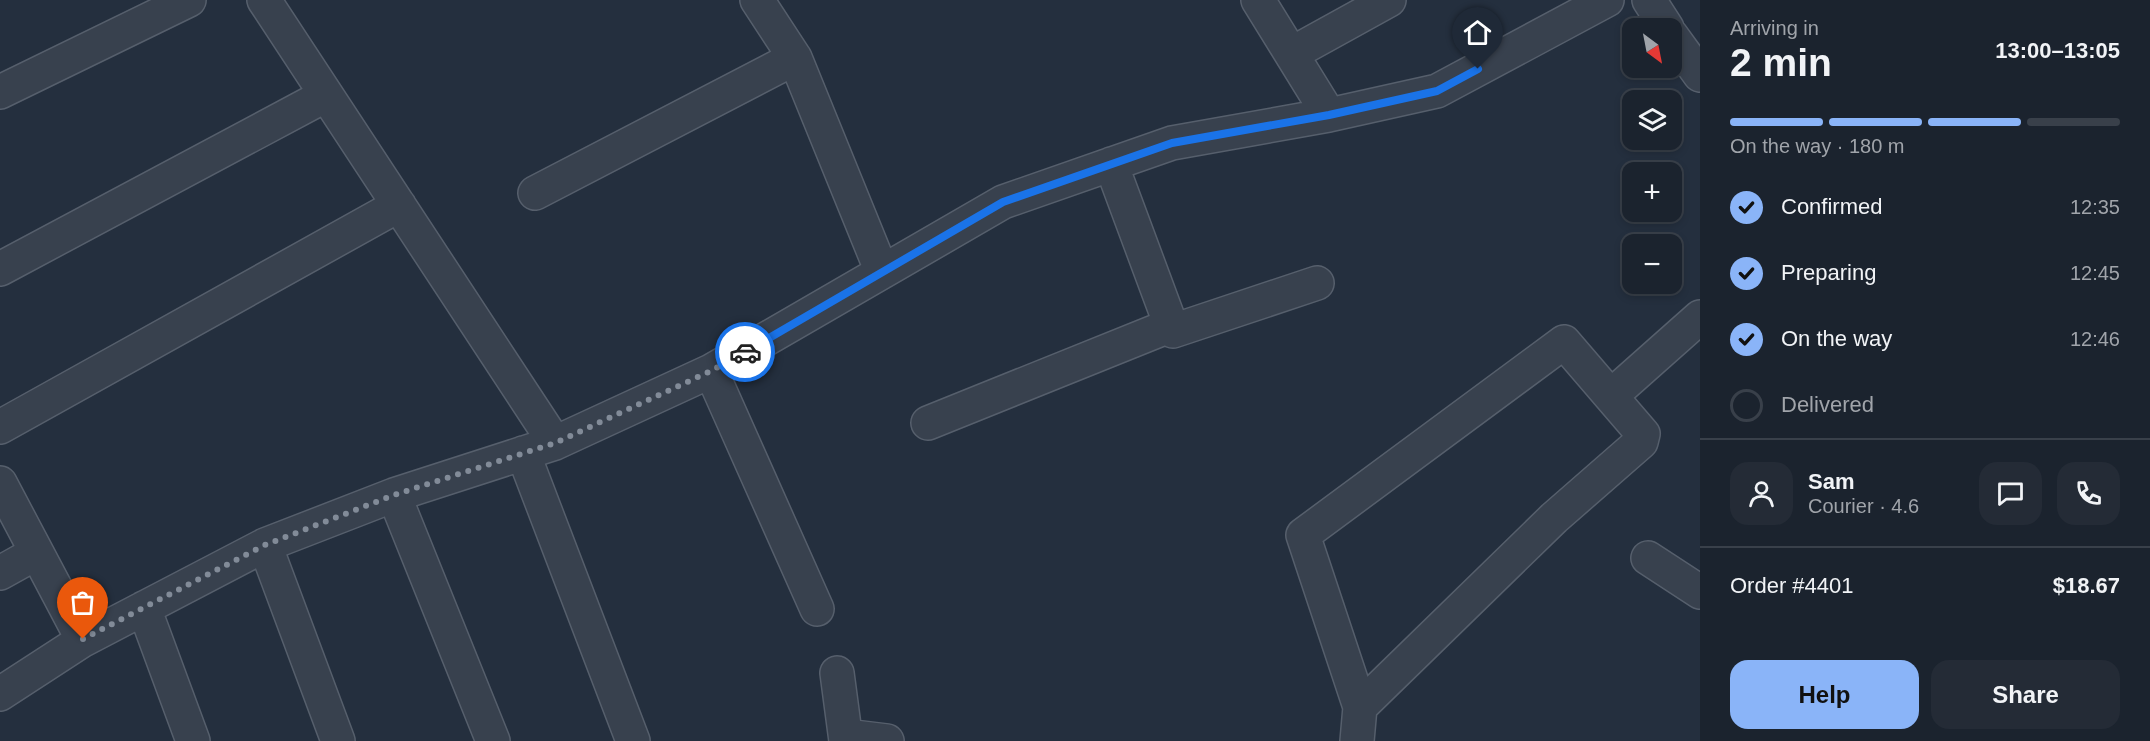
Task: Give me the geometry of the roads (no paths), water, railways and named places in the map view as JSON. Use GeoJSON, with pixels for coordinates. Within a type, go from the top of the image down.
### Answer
{"type":"FeatureCollection","features":[{"type":"Feature","properties":{"kind":"street"},"geometry":{"type":"LineString","coordinates":[[0,92],[189,0]]}},
{"type":"Feature","properties":{"kind":"street"},"geometry":{"type":"LineString","coordinates":[[264,0],[555,443]]}},
{"type":"Feature","properties":{"kind":"street"},"geometry":{"type":"LineString","coordinates":[[757,0],[795,58],[882,272]]}},
{"type":"Feature","properties":{"kind":"street"},"geometry":{"type":"LineString","coordinates":[[1258,0],[1293,53],[1329,115]]}},
{"type":"Feature","properties":{"kind":"street"},"geometry":{"type":"LineString","coordinates":[[1293,53],[1389,0]]}},
{"type":"Feature","properties":{"kind":"street"},"geometry":{"type":"LineString","coordinates":[[0,694],[83,639],[265,545],[394,495],[555,443],[711,371],[1003,202],[1172,143],[1329,115],[1437,91],[1606,0]]}},
{"type":"Feature","properties":{"kind":"street"},"geometry":{"type":"LineString","coordinates":[[1649,0],[1661,18]]}},
{"type":"Feature","properties":{"kind":"street"},"geometry":{"type":"LineString","coordinates":[[1682,50],[1700,75]]}},
{"type":"Feature","properties":{"kind":"street"},"geometry":{"type":"LineString","coordinates":[[536,194],[795,58]]}},
{"type":"Feature","properties":{"kind":"street"},"geometry":{"type":"LineString","coordinates":[[0,269],[326,95]]}},
{"type":"Feature","properties":{"kind":"street"},"geometry":{"type":"LineString","coordinates":[[1111,164],[1169,326],[1177,332],[1317,283]]}},
{"type":"Feature","properties":{"kind":"street"},"geometry":{"type":"LineString","coordinates":[[0,427],[399,205]]}},
{"type":"Feature","properties":{"kind":"street"},"geometry":{"type":"LineString","coordinates":[[1611,396],[1700,317]]}},
{"type":"Feature","properties":{"kind":"street"},"geometry":{"type":"LineString","coordinates":[[928,423],[1169,326]]}},
{"type":"Feature","properties":{"kind":"street"},"geometry":{"type":"LineString","coordinates":[[1357,741],[1360,707],[1303,535],[1559,343],[1564,342],[1643,434],[1641,442],[1554,518],[1360,707]]}},
{"type":"Feature","properties":{"kind":"street"},"geometry":{"type":"LineString","coordinates":[[711,371],[817,609]]}},
{"type":"Feature","properties":{"kind":"street"},"geometry":{"type":"LineString","coordinates":[[523,453],[633,741]]}},
{"type":"Feature","properties":{"kind":"street"},"geometry":{"type":"LineString","coordinates":[[0,483],[83,639]]}},
{"type":"Feature","properties":{"kind":"street"},"geometry":{"type":"LineString","coordinates":[[394,495],[492,741]]}},
{"type":"Feature","properties":{"kind":"street"},"geometry":{"type":"LineString","coordinates":[[265,545],[338,741]]}},
{"type":"Feature","properties":{"kind":"street"},"geometry":{"type":"LineString","coordinates":[[0,573],[36,553]]}},
{"type":"Feature","properties":{"kind":"street"},"geometry":{"type":"LineString","coordinates":[[1648,558],[1700,592]]}},
{"type":"Feature","properties":{"kind":"street"},"geometry":{"type":"LineString","coordinates":[[144,608],[193,741]]}},
{"type":"Feature","properties":{"kind":"street"},"geometry":{"type":"LineString","coordinates":[[837,673],[846,739],[887,741]]}}]}
